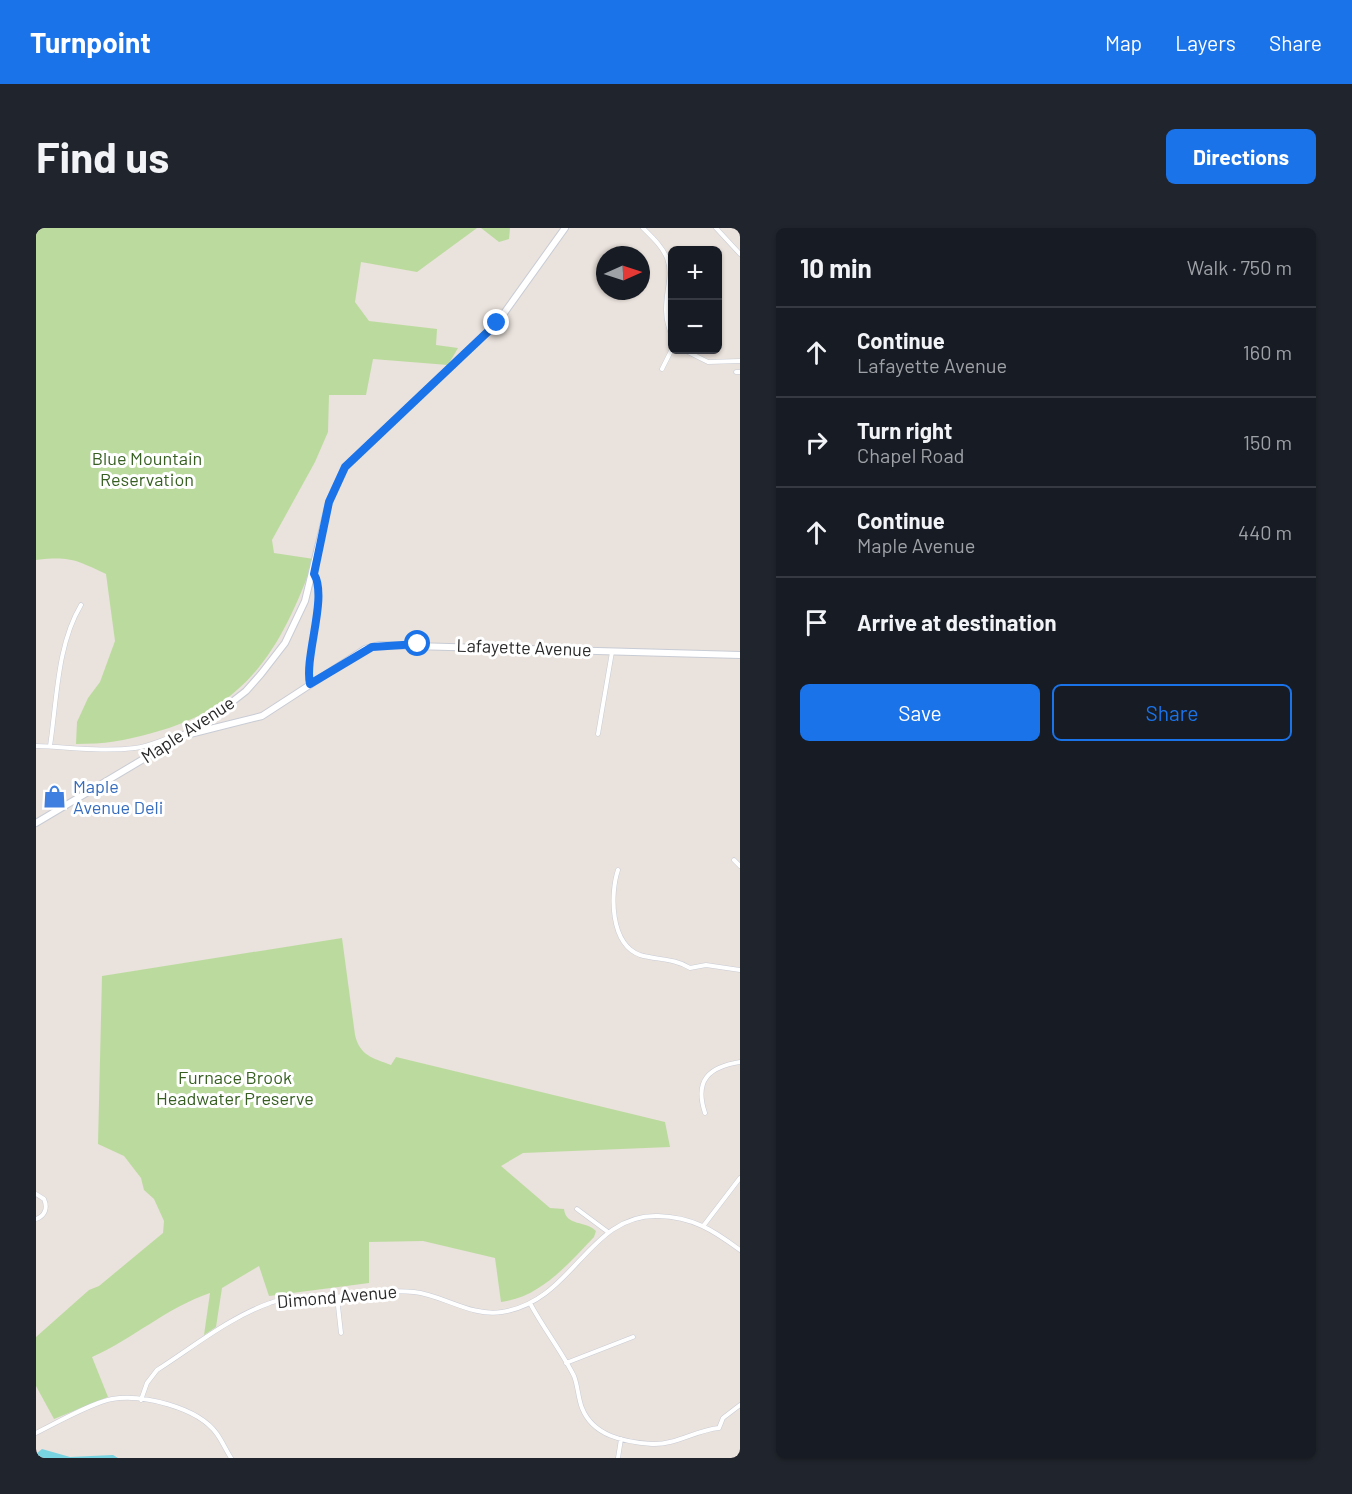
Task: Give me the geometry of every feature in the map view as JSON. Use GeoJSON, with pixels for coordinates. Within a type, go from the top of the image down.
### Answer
{"type":"FeatureCollection","features":[{"type":"Feature","properties":{"kind":"street","name":"Maple Avenue"},"geometry":{"type":"LineString","coordinates":[[36,823],[186,735],[246,691],[274,658],[299,616],[314,574],[329,502],[345,467],[497,323],[565,228]]}},
{"type":"Feature","properties":{"kind":"street"},"geometry":{"type":"LineString","coordinates":[[643,228],[660,245],[667,258],[669,272],[664,313],[668,325]]}},
{"type":"Feature","properties":{"kind":"street"},"geometry":{"type":"LineString","coordinates":[[716,228],[740,254]]}},
{"type":"Feature","properties":{"kind":"street"},"geometry":{"type":"LineString","coordinates":[[662,369],[670,354]]}},
{"type":"Feature","properties":{"kind":"street"},"geometry":{"type":"LineString","coordinates":[[692,354],[708,362],[740,361]]}},
{"type":"Feature","properties":{"kind":"street"},"geometry":{"type":"LineString","coordinates":[[310,684],[317,579],[314,574]]}},
{"type":"Feature","properties":{"kind":"street"},"geometry":{"type":"LineString","coordinates":[[50,746],[66,643],[73,618],[81,605]]}},
{"type":"Feature","properties":{"kind":"street","name":"Lafayette Avenue"},"geometry":{"type":"LineString","coordinates":[[186,735],[251,721],[280,706],[365,649],[385,644],[740,655]]}},
{"type":"Feature","properties":{"kind":"street"},"geometry":{"type":"LineString","coordinates":[[598,734],[612,652]]}},
{"type":"Feature","properties":{"kind":"street"},"geometry":{"type":"LineString","coordinates":[[36,746],[124,749],[143,747],[166,738],[186,735]]}},
{"type":"Feature","properties":{"kind":"street"},"geometry":{"type":"LineString","coordinates":[[734,860],[740,866]]}},
{"type":"Feature","properties":{"kind":"street"},"geometry":{"type":"LineString","coordinates":[[618,870],[615,879],[615,917],[618,932],[626,944],[638,954],[679,961],[690,968],[706,965],[740,970]]}},
{"type":"Feature","properties":{"kind":"street"},"geometry":{"type":"LineString","coordinates":[[705,1113],[701,1098],[706,1077],[719,1066],[740,1062]]}},
{"type":"Feature","properties":{"kind":"street"},"geometry":{"type":"LineString","coordinates":[[704,1225],[740,1178]]}},
{"type":"Feature","properties":{"kind":"street"},"geometry":{"type":"LineString","coordinates":[[36,1194],[44,1199],[46,1208],[44,1214],[36,1219]]}},
{"type":"Feature","properties":{"kind":"street"},"geometry":{"type":"LineString","coordinates":[[577,1209],[608,1232]]}},
{"type":"Feature","properties":{"kind":"street","name":"Dimond Avenue"},"geometry":{"type":"LineString","coordinates":[[140,1399],[147,1383],[157,1370],[253,1310],[273,1302],[397,1290],[421,1292],[461,1308],[500,1313],[531,1305],[558,1285],[608,1232],[628,1220],[644,1216],[670,1217],[704,1225],[740,1250]]}},
{"type":"Feature","properties":{"kind":"street"},"geometry":{"type":"LineString","coordinates":[[337,1297],[341,1333]]}},
{"type":"Feature","properties":{"kind":"street"},"geometry":{"type":"LineString","coordinates":[[531,1305],[575,1378],[582,1408],[590,1423],[606,1435],[652,1444],[671,1443],[709,1429],[719,1428],[723,1418],[740,1405]]}},
{"type":"Feature","properties":{"kind":"street"},"geometry":{"type":"LineString","coordinates":[[566,1362],[633,1337]]}},
{"type":"Feature","properties":{"kind":"street"},"geometry":{"type":"LineString","coordinates":[[36,1433],[109,1399],[140,1399],[181,1408],[197,1416],[217,1434],[231,1458]]}},
{"type":"Feature","properties":{"kind":"street"},"geometry":{"type":"LineString","coordinates":[[618,1458],[621,1439]]}},
{"type":"Feature","properties":{"kind":"green space","name":"Blue Mountain Reservation"},"geometry":{"type":"Polygon","coordinates":[[[36,228],[477,228],[417,272],[361,262],[355,302],[369,321],[437,329],[436,345],[458,348],[448,365],[373,359],[366,395],[329,395],[328,432],[315,462],[272,540],[274,553],[314,559],[289,620],[274,646],[257,670],[237,690],[213,708],[185,722],[114,742],[76,744],[77,722],[88,698],[100,682],[115,641],[106,574],[72,560],[36,560],[36,228]]]}},
{"type":"Feature","properties":{"kind":"green space"},"geometry":{"type":"Polygon","coordinates":[[[481,228],[510,228],[509,239],[499,242],[481,228]]]}},
{"type":"Feature","properties":{"kind":"green space","name":"Furnace Brook Headwater Preserve"},"geometry":{"type":"Polygon","coordinates":[[[342,938],[355,1035],[360,1048],[368,1055],[391,1065],[396,1057],[665,1122],[670,1147],[523,1153],[501,1166],[550,1208],[564,1209],[572,1221],[587,1225],[596,1231],[594,1237],[564,1268],[529,1294],[501,1302],[495,1258],[423,1241],[369,1242],[369,1283],[269,1296],[259,1266],[222,1288],[216,1327],[204,1335],[210,1293],[164,1315],[122,1342],[92,1357],[108,1397],[54,1419],[36,1386],[36,1337],[89,1290],[99,1286],[163,1233],[164,1221],[154,1199],[144,1190],[141,1178],[124,1156],[98,1144],[102,976],[342,938]]]}},
{"type":"Feature","properties":{"kind":"water"},"geometry":{"type":"Polygon","coordinates":[[[42,1449],[70,1457],[113,1455],[118,1458],[36,1458],[36,1454],[42,1449]]]}},
{"type":"Feature","properties":{"kind":"place","name":"Maple Avenue Deli"},"geometry":{"type":"Point","coordinates":[55,797]}},
{"type":"Feature","properties":{"kind":"route"},"geometry":{"type":"LineString","coordinates":[[418,644],[385,644],[365,649],[310,684],[317,579],[314,574],[325,518],[333,489],[345,467],[497,323]]}}]}
